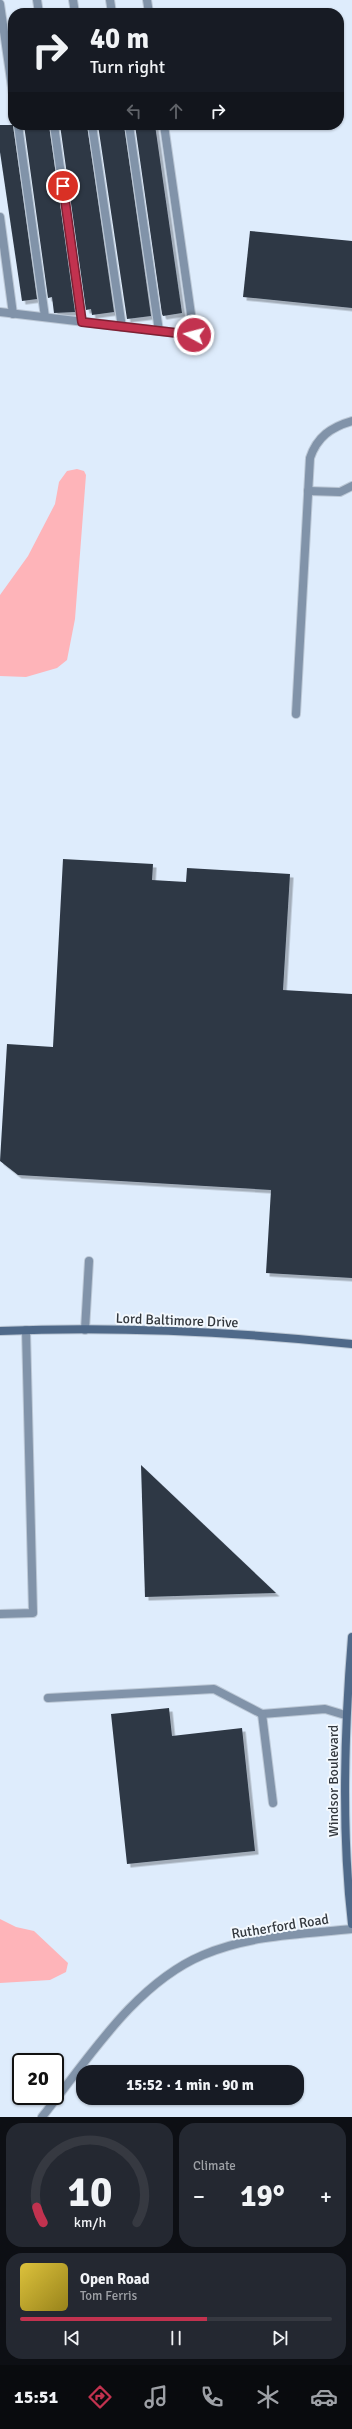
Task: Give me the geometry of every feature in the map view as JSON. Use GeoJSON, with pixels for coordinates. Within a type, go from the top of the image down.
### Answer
{"type":"FeatureCollection","features":[{"type":"Feature","properties":{"kind":"main road","name":"Lord Baltimore Drive"},"geometry":{"type":"LineString","coordinates":[[0,1331],[85,1330],[284,1337],[352,1344]]}},
{"type":"Feature","properties":{"kind":"main road","name":"Windsor Boulevard"},"geometry":{"type":"LineString","coordinates":[[352,1637],[345,1715],[347,1879],[352,1924]]}},
{"type":"Feature","properties":{"kind":"street"},"geometry":{"type":"LineString","coordinates":[[0,4],[8,59]]}},
{"type":"Feature","properties":{"kind":"street"},"geometry":{"type":"LineString","coordinates":[[19,130],[46,317]]}},
{"type":"Feature","properties":{"kind":"street"},"geometry":{"type":"LineString","coordinates":[[55,130],[82,322]]}},
{"type":"Feature","properties":{"kind":"street"},"geometry":{"type":"LineString","coordinates":[[93,130],[122,327]]}},
{"type":"Feature","properties":{"kind":"street"},"geometry":{"type":"LineString","coordinates":[[130,130],[159,331]]}},
{"type":"Feature","properties":{"kind":"street"},"geometry":{"type":"LineString","coordinates":[[0,312],[194,335],[165,130]]}},
{"type":"Feature","properties":{"kind":"street"},"geometry":{"type":"LineString","coordinates":[[0,217],[13,314]]}},
{"type":"Feature","properties":{"kind":"street"},"geometry":{"type":"LineString","coordinates":[[296,714],[310,458],[315,444],[337,425],[352,421]]}},
{"type":"Feature","properties":{"kind":"street"},"geometry":{"type":"LineString","coordinates":[[308,491],[340,492],[352,486]]}},
{"type":"Feature","properties":{"kind":"street"},"geometry":{"type":"LineString","coordinates":[[85,1330],[89,1261]]}},
{"type":"Feature","properties":{"kind":"street"},"geometry":{"type":"LineString","coordinates":[[0,1614],[33,1613],[26,1330]]}},
{"type":"Feature","properties":{"kind":"street"},"geometry":{"type":"LineString","coordinates":[[48,1698],[214,1689],[262,1714],[325,1709],[345,1715]]}},
{"type":"Feature","properties":{"kind":"street"},"geometry":{"type":"LineString","coordinates":[[262,1714],[273,1803]]}},
{"type":"Feature","properties":{"kind":"street","name":"Rutherford Road"},"geometry":{"type":"LineString","coordinates":[[42,2117],[123,2016],[174,1970],[203,1955],[237,1944],[284,1936],[352,1929]]}},
{"type":"Feature","properties":{"kind":"shaded area"},"geometry":{"type":"Polygon","coordinates":[[[77,469],[84,471],[86,475],[75,619],[67,660],[57,668],[26,677],[0,676],[0,595],[28,556],[55,504],[59,482],[67,471],[77,469]]]}},
{"type":"Feature","properties":{"kind":"shaded area"},"geometry":{"type":"Polygon","coordinates":[[[0,1919],[16,1927],[34,1931],[68,1963],[66,1972],[50,1980],[0,1983],[0,1919]]]}},
{"type":"Feature","properties":{"kind":"building"},"geometry":{"type":"Polygon","coordinates":[[[0,125],[8,125],[8,130],[14,130],[37,299],[22,301],[0,152],[0,125]]]}},
{"type":"Feature","properties":{"kind":"building"},"geometry":{"type":"Polygon","coordinates":[[[25,130],[50,130],[75,312],[54,313],[52,297],[48,298],[25,130]]]}},
{"type":"Feature","properties":{"kind":"building"},"geometry":{"type":"Polygon","coordinates":[[[61,130],[88,130],[114,312],[92,315],[91,309],[86,310],[61,130]]]}},
{"type":"Feature","properties":{"kind":"building"},"geometry":{"type":"Polygon","coordinates":[[[99,130],[125,130],[151,316],[127,319],[99,130]]]}},
{"type":"Feature","properties":{"kind":"building"},"geometry":{"type":"Polygon","coordinates":[[[136,130],[156,130],[182,313],[163,316],[136,130]]]}},
{"type":"Feature","properties":{"kind":"building"},"geometry":{"type":"Polygon","coordinates":[[[250,231],[352,241],[352,308],[243,297],[250,231]]]}},
{"type":"Feature","properties":{"kind":"building"},"geometry":{"type":"Polygon","coordinates":[[[63,859],[153,864],[152,880],[186,882],[187,868],[290,874],[283,990],[352,994],[352,1278],[266,1273],[271,1190],[18,1175],[0,1161],[7,1044],[53,1047],[63,859]]]}},
{"type":"Feature","properties":{"kind":"building"},"geometry":{"type":"Polygon","coordinates":[[[141,1465],[276,1593],[145,1597],[141,1465]]]}},
{"type":"Feature","properties":{"kind":"building"},"geometry":{"type":"Polygon","coordinates":[[[169,1708],[172,1736],[242,1728],[255,1851],[127,1864],[111,1714],[169,1708]]]}},
{"type":"Feature","properties":{"kind":"route"},"geometry":{"type":"LineString","coordinates":[[63,186],[82,322],[194,335]]}}]}
